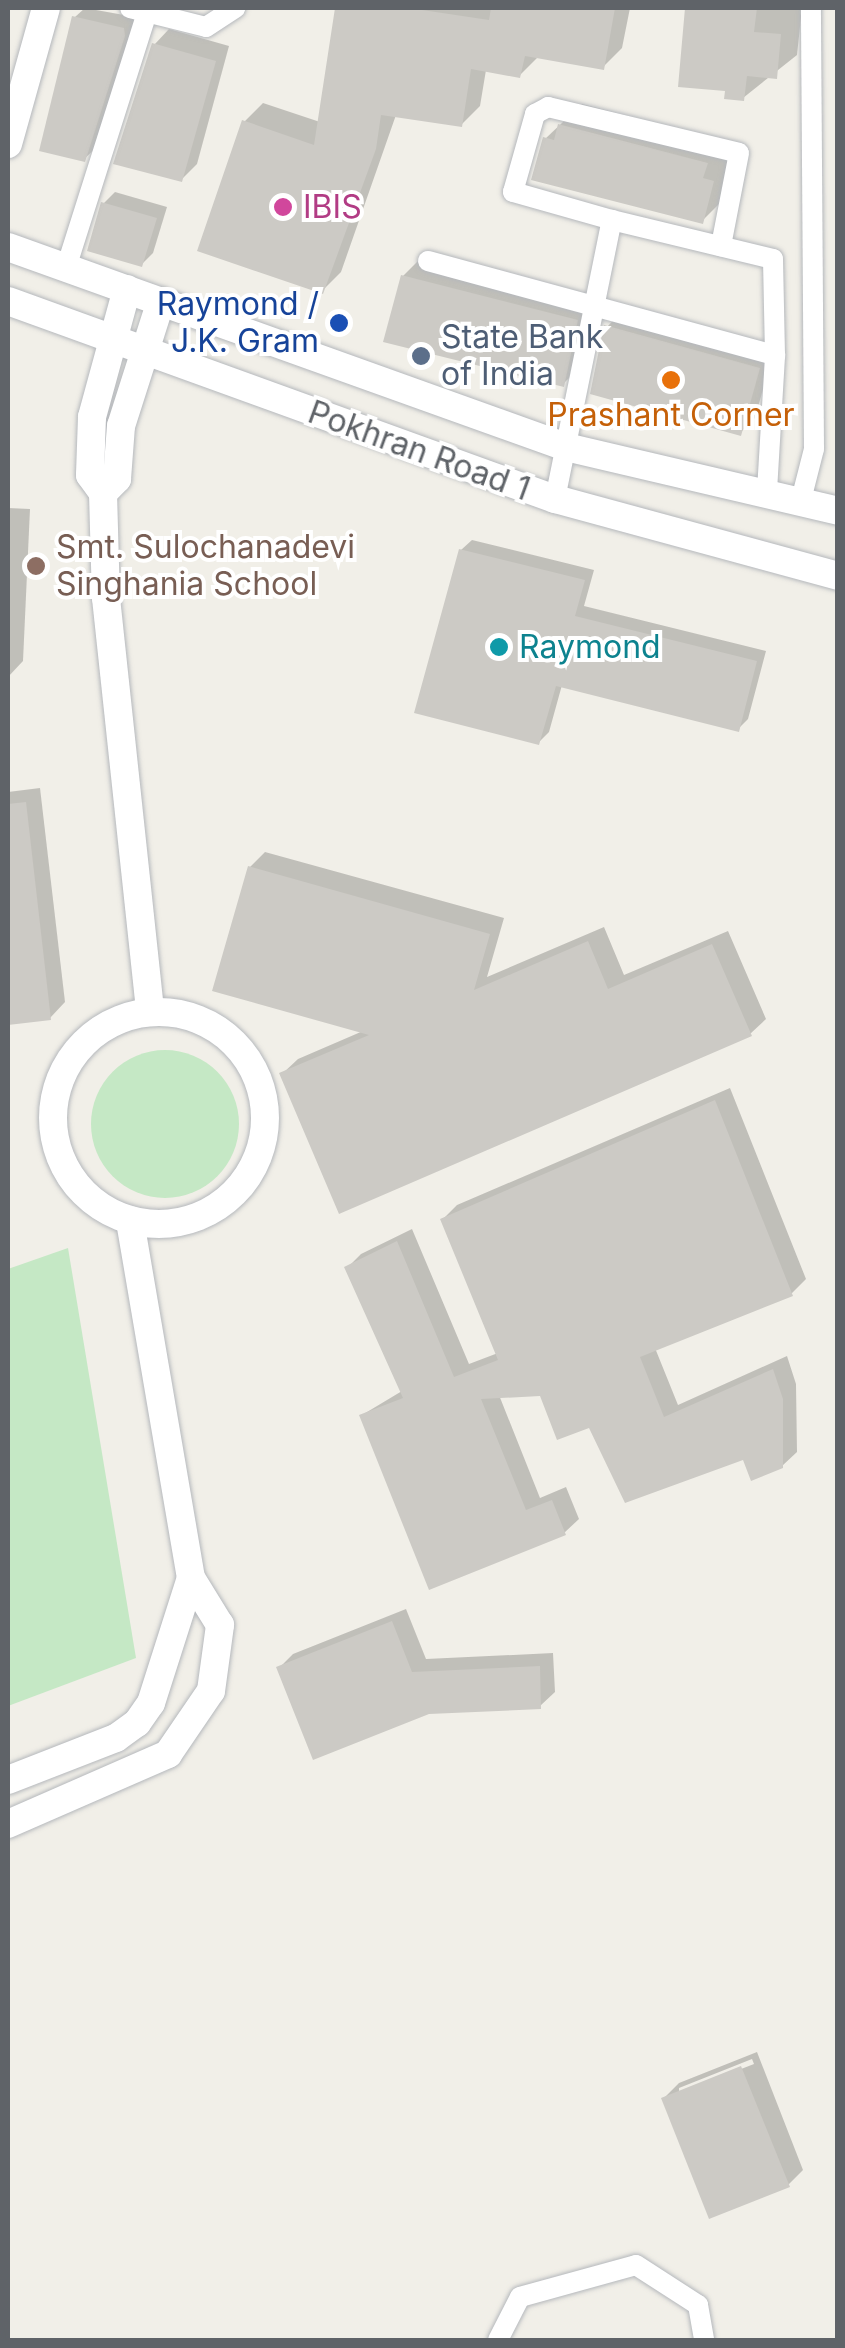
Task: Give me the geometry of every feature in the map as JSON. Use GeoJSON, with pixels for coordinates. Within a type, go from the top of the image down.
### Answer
{"type":"FeatureCollection","features":[{"type":"Feature","properties":{"kind":"street"},"geometry":{"type":"LineString","coordinates":[[8,144],[46,8]]}},
{"type":"Feature","properties":{"kind":"street"},"geometry":{"type":"LineString","coordinates":[[66,268],[138,10],[206,27],[234,8]]}},
{"type":"Feature","properties":{"kind":"street"},"geometry":{"type":"LineString","coordinates":[[811,8],[814,449],[818,505]]}},
{"type":"Feature","properties":{"kind":"street"},"geometry":{"type":"LineString","coordinates":[[721,246],[739,153],[541,109],[513,192],[612,220],[721,246],[766,255],[776,264],[767,491]]}},
{"type":"Feature","properties":{"kind":"street"},"geometry":{"type":"LineString","coordinates":[[555,500],[612,220]]}},
{"type":"Feature","properties":{"kind":"street","name":"Pokhran Road 1"},"geometry":{"type":"LineString","coordinates":[[8,247],[566,446],[818,505]]}},
{"type":"Feature","properties":{"kind":"street"},"geometry":{"type":"LineString","coordinates":[[428,262],[591,310],[774,356]]}},
{"type":"Feature","properties":{"kind":"street"},"geometry":{"type":"LineString","coordinates":[[127,289],[110,337],[91,436],[90,475],[103,492],[106,598],[150,1012]]}},
{"type":"Feature","properties":{"kind":"street","name":"Pokhran Road 1"},"geometry":{"type":"LineString","coordinates":[[8,301],[555,500],[827,573]]}},
{"type":"Feature","properties":{"kind":"street"},"geometry":{"type":"LineString","coordinates":[[103,492],[117,479],[121,426],[161,301]]}},
{"type":"Feature","properties":{"kind":"street"},"geometry":{"type":"LineString","coordinates":[[150,1012],[189,1016],[238,1046],[259,1080],[266,1118],[258,1156],[224,1202],[188,1220],[149,1226],[130,1220],[80,1190],[60,1156],[53,1118],[60,1080],[81,1047],[112,1023],[150,1012]]}},
{"type":"Feature","properties":{"kind":"street"},"geometry":{"type":"LineString","coordinates":[[8,1824],[168,1754],[195,1724],[211,1692],[220,1625],[191,1578],[130,1220]]}},
{"type":"Feature","properties":{"kind":"street"},"geometry":{"type":"LineString","coordinates":[[8,1780],[116,1738],[137,1723],[151,1703],[191,1578]]}},
{"type":"Feature","properties":{"kind":"street"},"geometry":{"type":"LineString","coordinates":[[498,2340],[520,2297],[636,2266],[698,2305],[704,2340]]}},
{"type":"Feature","properties":{"kind":"green space"},"geometry":{"type":"Polygon","coordinates":[[[165,1050],[193,1055],[217,1072],[234,1096],[239,1124],[234,1152],[217,1176],[193,1193],[165,1198],[137,1193],[113,1176],[96,1152],[91,1124],[96,1096],[113,1072],[137,1055],[165,1050]]]}},
{"type":"Feature","properties":{"kind":"green space"},"geometry":{"type":"Polygon","coordinates":[[[68,1248],[136,1658],[8,1706],[8,1269],[68,1248]]]}},
{"type":"Feature","properties":{"kind":"building"},"geometry":{"type":"Polygon","coordinates":[[[335,8],[409,8],[489,20],[491,8],[615,8],[604,70],[525,56],[520,78],[471,69],[462,127],[381,115],[376,149],[323,294],[197,251],[242,120],[314,145],[335,8]]]}},
{"type":"Feature","properties":{"kind":"building"},"geometry":{"type":"Polygon","coordinates":[[[685,8],[757,8],[754,32],[781,34],[777,79],[747,76],[744,101],[724,99],[725,91],[678,87],[685,8]]]}},
{"type":"Feature","properties":{"kind":"building"},"geometry":{"type":"Polygon","coordinates":[[[72,16],[124,28],[125,36],[85,162],[39,151],[72,16]]]}},
{"type":"Feature","properties":{"kind":"building"},"geometry":{"type":"Polygon","coordinates":[[[152,43],[216,61],[182,182],[113,164],[152,43]]]}},
{"type":"Feature","properties":{"kind":"building"},"geometry":{"type":"Polygon","coordinates":[[[558,124],[708,163],[703,178],[714,181],[703,224],[531,180],[543,137],[554,140],[558,124]]]}},
{"type":"Feature","properties":{"kind":"building"},"geometry":{"type":"Polygon","coordinates":[[[101,202],[157,218],[142,267],[87,251],[101,202]]]}},
{"type":"Feature","properties":{"kind":"building"},"geometry":{"type":"Polygon","coordinates":[[[401,275],[578,320],[564,387],[383,342],[401,275]]]}},
{"type":"Feature","properties":{"kind":"building","name":"Prashant Corner"},"geometry":{"type":"Polygon","coordinates":[[[604,325],[760,368],[741,436],[590,394],[604,325]]]}},
{"type":"Feature","properties":{"kind":"building","name":"Raymond"},"geometry":{"type":"Polygon","coordinates":[[[459,549],[585,580],[575,616],[757,661],[739,732],[556,686],[539,745],[414,713],[459,549]]]}},
{"type":"Feature","properties":{"kind":"building"},"geometry":{"type":"Polygon","coordinates":[[[26,802],[51,1020],[8,1025],[8,804],[26,802]]]}},
{"type":"Feature","properties":{"kind":"building"},"geometry":{"type":"Polygon","coordinates":[[[248,866],[490,934],[474,990],[588,941],[608,989],[712,944],[752,1036],[339,1214],[279,1073],[369,1035],[212,991],[248,866]]]}},
{"type":"Feature","properties":{"kind":"building"},"geometry":{"type":"Polygon","coordinates":[[[715,1100],[793,1296],[640,1357],[664,1417],[773,1369],[783,1399],[783,1468],[751,1481],[743,1460],[625,1503],[589,1428],[557,1440],[540,1396],[481,1399],[526,1510],[552,1500],[566,1535],[429,1590],[359,1415],[403,1398],[344,1267],[397,1241],[454,1377],[498,1360],[440,1219],[715,1100]]]}},
{"type":"Feature","properties":{"kind":"building"},"geometry":{"type":"Polygon","coordinates":[[[392,1621],[412,1672],[540,1666],[541,1709],[429,1714],[313,1760],[276,1667],[392,1621]]]}},
{"type":"Feature","properties":{"kind":"building"},"geometry":{"type":"Polygon","coordinates":[[[741,2066],[790,2187],[709,2219],[661,2098],[741,2066]]]}},
{"type":"Feature","properties":{"kind":"place","name":"IBIS"},"geometry":{"type":"Point","coordinates":[283,207]}},
{"type":"Feature","properties":{"kind":"place","name":"Raymond / J.K. Gram"},"geometry":{"type":"Point","coordinates":[339,323]}},
{"type":"Feature","properties":{"kind":"place","name":"State Bank of India"},"geometry":{"type":"Point","coordinates":[421,356]}},
{"type":"Feature","properties":{"kind":"place","name":"Prashant Corner"},"geometry":{"type":"Point","coordinates":[671,380]}},
{"type":"Feature","properties":{"kind":"place","name":"Smt. Sulochanadevi Singhania School"},"geometry":{"type":"Point","coordinates":[36,566]}},
{"type":"Feature","properties":{"kind":"place","name":"Raymond"},"geometry":{"type":"Point","coordinates":[499,647]}}]}
